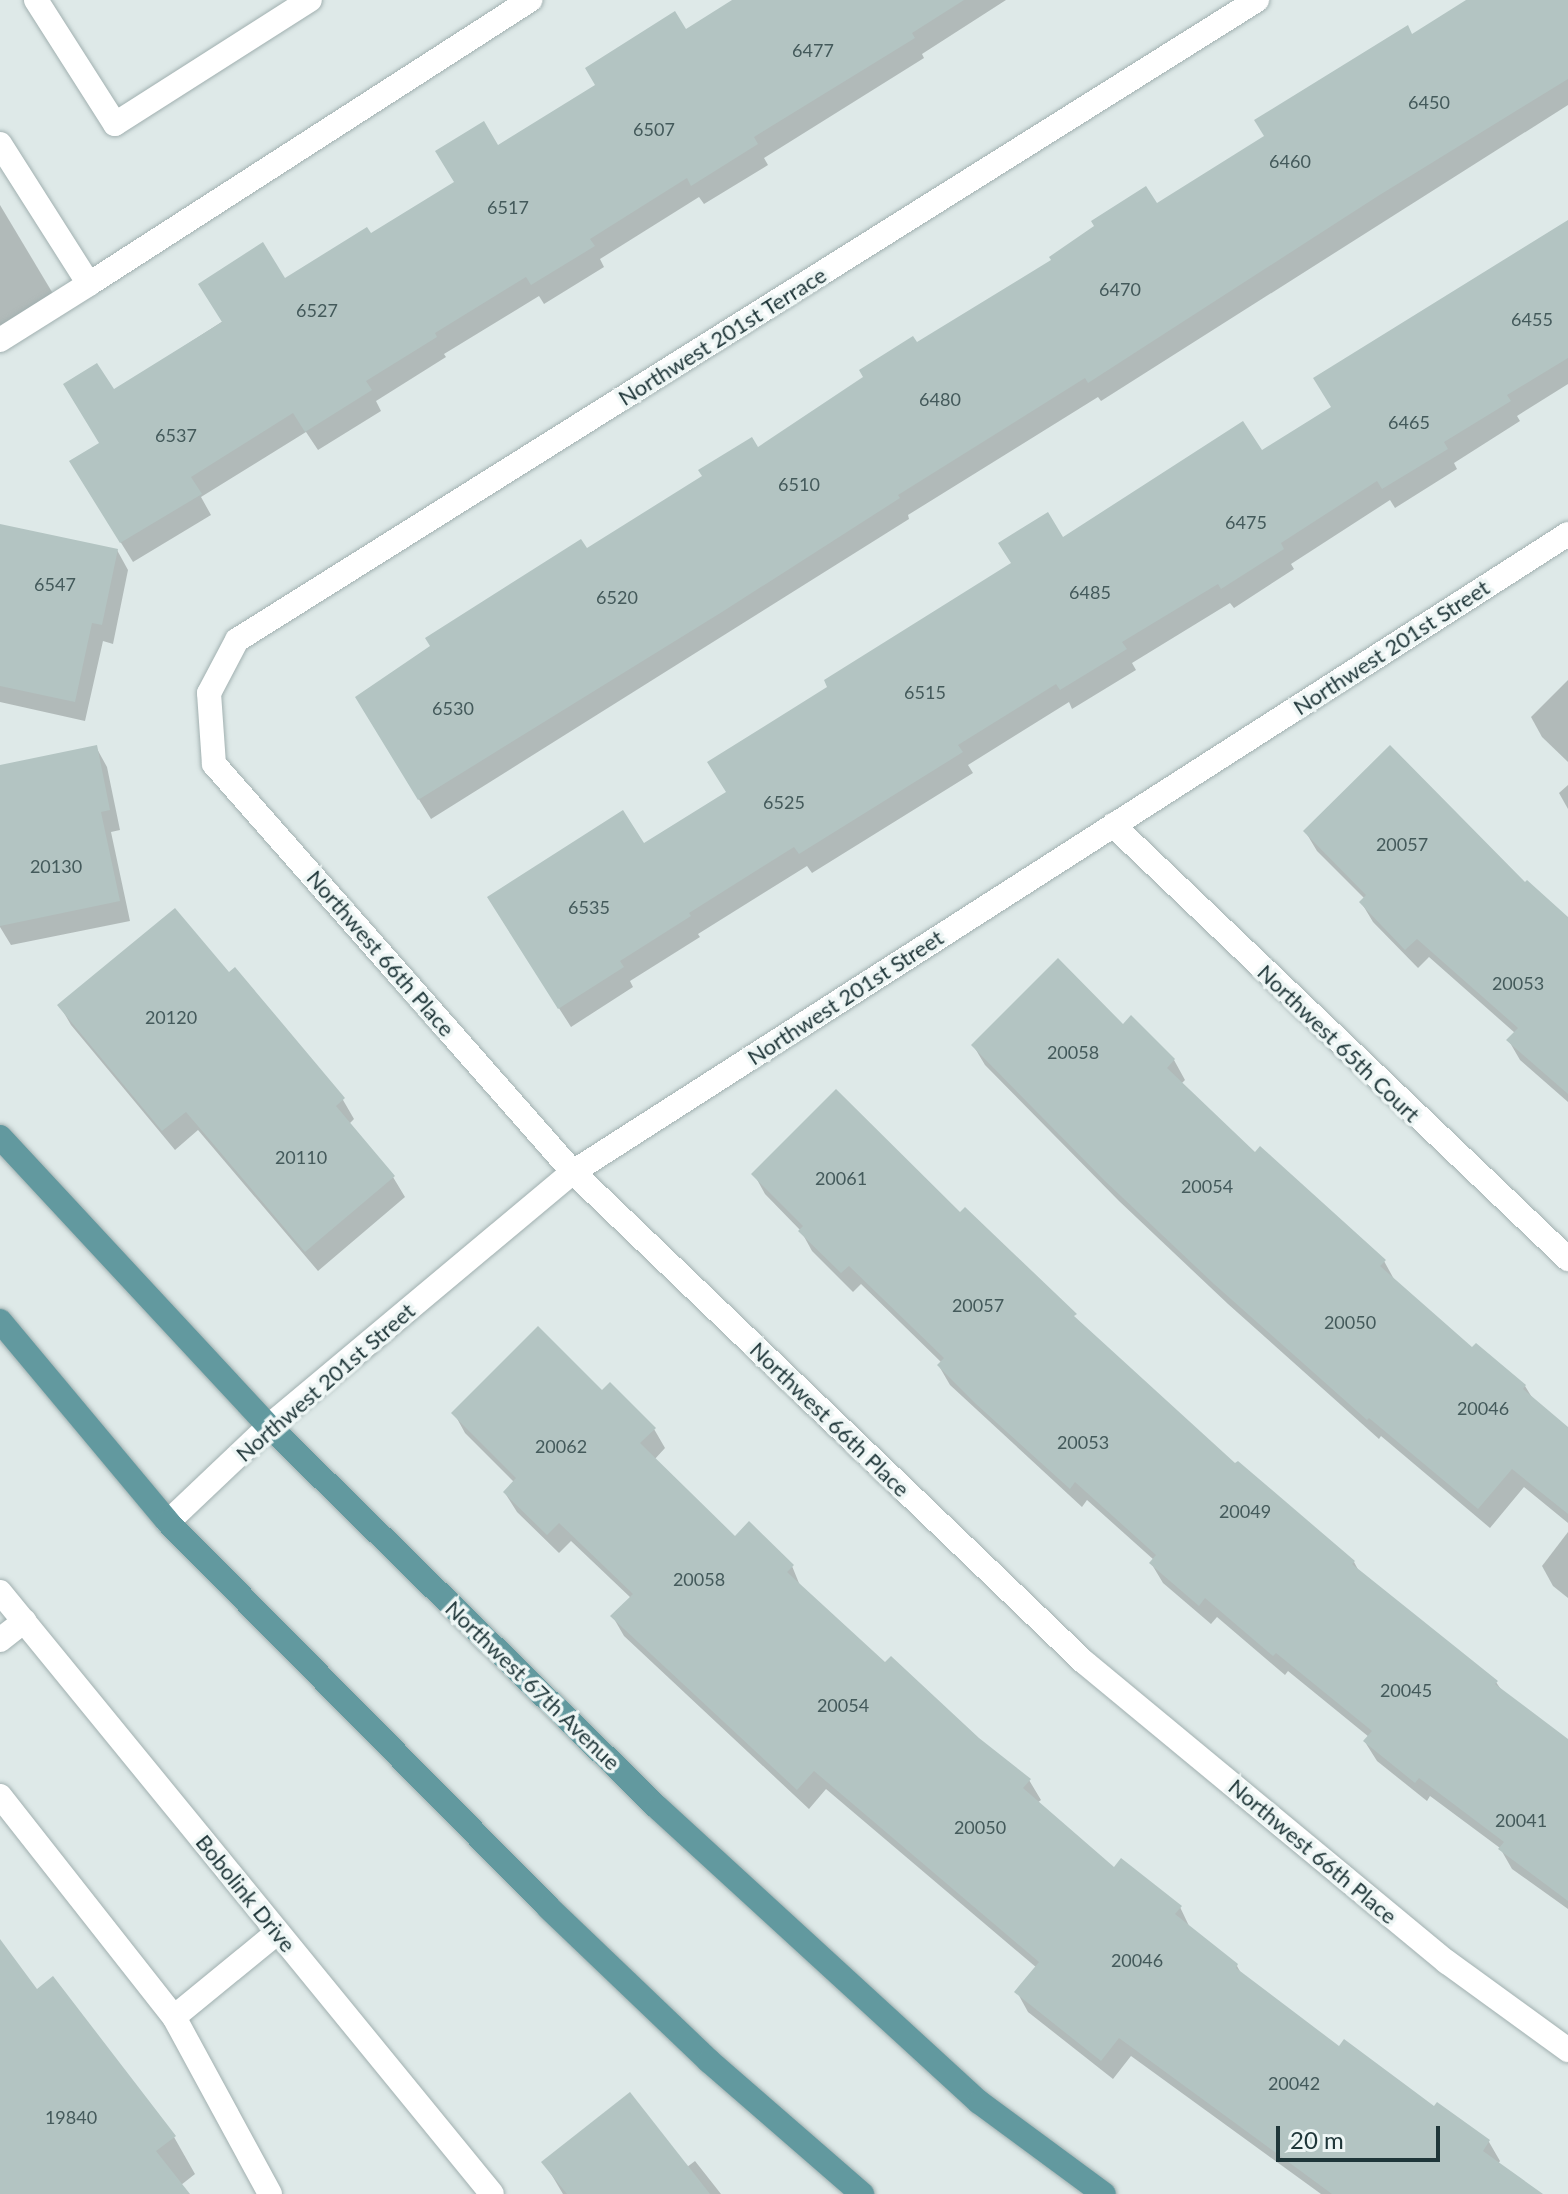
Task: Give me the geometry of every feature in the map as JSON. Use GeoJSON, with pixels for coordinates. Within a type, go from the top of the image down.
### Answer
{"type":"FeatureCollection","features":[{"type":"Feature","properties":{"kind":"main road","name":"Northwest 67th Avenue"},"geometry":{"type":"LineString","coordinates":[[0,1137],[269,1426],[658,1808],[979,2102],[1104,2194]]}},
{"type":"Feature","properties":{"kind":"main road"},"geometry":{"type":"LineString","coordinates":[[0,1321],[168,1522],[549,1908],[709,2061],[862,2194]]}},
{"type":"Feature","properties":{"kind":"street"},"geometry":{"type":"LineString","coordinates":[[36,0],[115,124],[310,0]]}},
{"type":"Feature","properties":{"kind":"street"},"geometry":{"type":"LineString","coordinates":[[0,340],[530,0]]}},
{"type":"Feature","properties":{"kind":"street","name":"Northwest 201st Terrace"},"geometry":{"type":"LineString","coordinates":[[209,693],[237,640],[1257,0]]}},
{"type":"Feature","properties":{"kind":"street"},"geometry":{"type":"LineString","coordinates":[[0,144],[89,284]]}},
{"type":"Feature","properties":{"kind":"street","name":"Northwest 201st Street"},"geometry":{"type":"LineString","coordinates":[[168,1522],[269,1426],[573,1172],[1568,534]]}},
{"type":"Feature","properties":{"kind":"street","name":"Northwest 66th Place"},"geometry":{"type":"LineString","coordinates":[[209,693],[214,764],[573,1172],[1084,1662],[1447,1962],[1568,2050]]}},
{"type":"Feature","properties":{"kind":"street","name":"Northwest 65th Court"},"geometry":{"type":"LineString","coordinates":[[1113,825],[1568,1259]]}},
{"type":"Feature","properties":{"kind":"street","name":"Bobolink Drive"},"geometry":{"type":"LineString","coordinates":[[0,1592],[492,2194]]}},
{"type":"Feature","properties":{"kind":"street"},"geometry":{"type":"LineString","coordinates":[[0,1640],[24,1621]]}},
{"type":"Feature","properties":{"kind":"street"},"geometry":{"type":"LineString","coordinates":[[0,1796],[174,2017],[270,2194]]}},
{"type":"Feature","properties":{"kind":"street"},"geometry":{"type":"LineString","coordinates":[[174,2017],[278,1932]]}},
{"type":"Feature","properties":{"kind":"building"},"geometry":{"type":"Polygon","coordinates":[[[732,0],[964,0],[912,33],[915,38],[754,137],[758,144],[691,186],[687,178],[590,239],[595,246],[531,285],[526,277],[435,333],[437,337],[366,381],[372,390],[305,432],[293,413],[191,477],[202,494],[120,543],[69,461],[99,443],[63,384],[97,363],[114,389],[222,322],[198,284],[263,242],[285,278],[367,227],[371,233],[454,182],[435,151],[484,121],[498,145],[595,85],[585,68],[675,11],[686,29],[732,0]]]}},
{"type":"Feature","properties":{"kind":"building"},"geometry":{"type":"Polygon","coordinates":[[[1466,0],[1568,0],[1568,79],[1378,196],[1088,383],[1085,378],[898,495],[900,498],[722,612],[418,800],[355,697],[430,646],[425,638],[581,539],[587,548],[702,476],[698,470],[752,437],[758,447],[863,377],[859,370],[913,336],[917,342],[1051,260],[1049,257],[1094,226],[1091,221],[1146,186],[1157,203],[1264,136],[1254,120],[1408,25],[1412,34],[1466,0]]]}},
{"type":"Feature","properties":{"kind":"building"},"geometry":{"type":"Polygon","coordinates":[[[1568,220],[1568,358],[1507,395],[1511,401],[1444,442],[1448,449],[1382,489],[1377,481],[1281,543],[1284,549],[1221,589],[1218,584],[1122,642],[1127,649],[1060,690],[1056,684],[958,745],[963,752],[799,854],[794,847],[689,913],[691,916],[620,961],[624,967],[558,1009],[487,897],[623,810],[644,843],[726,792],[707,762],[827,687],[824,680],[1011,563],[998,543],[1048,512],[1063,537],[1243,421],[1262,450],[1331,407],[1313,378],[1568,220]]]}},
{"type":"Feature","properties":{"kind":"building"},"geometry":{"type":"Polygon","coordinates":[[[0,524],[118,549],[102,625],[92,623],[75,702],[0,686],[0,524]]]}},
{"type":"Feature","properties":{"kind":"building"},"geometry":{"type":"Polygon","coordinates":[[[97,745],[110,810],[101,812],[120,901],[0,926],[0,765],[97,745]]]}},
{"type":"Feature","properties":{"kind":"building"},"geometry":{"type":"Polygon","coordinates":[[[1390,745],[1525,882],[1527,880],[1568,917],[1568,1094],[1506,1040],[1518,1028],[1417,939],[1405,950],[1359,902],[1366,895],[1303,831],[1390,745]]]}},
{"type":"Feature","properties":{"kind":"building"},"geometry":{"type":"Polygon","coordinates":[[[175,908],[229,972],[235,967],[345,1098],[336,1106],[395,1176],[305,1252],[186,1112],[162,1131],[57,1005],[175,908]]]}},
{"type":"Feature","properties":{"kind":"building"},"geometry":{"type":"Polygon","coordinates":[[[1058,958],[1123,1024],[1131,1015],[1175,1059],[1167,1068],[1255,1152],[1260,1146],[1386,1260],[1380,1266],[1472,1347],[1476,1343],[1526,1385],[1523,1389],[1568,1427],[1568,1514],[1512,1469],[1478,1509],[1369,1418],[1367,1420],[1214,1284],[1105,1181],[971,1045],[1058,958]]]}},
{"type":"Feature","properties":{"kind":"building"},"geometry":{"type":"Polygon","coordinates":[[[836,1089],[960,1212],[965,1207],[1077,1314],[1074,1316],[1235,1463],[1238,1461],[1355,1561],[1352,1564],[1498,1681],[1495,1684],[1568,1739],[1568,1901],[1498,1849],[1504,1842],[1419,1778],[1415,1783],[1363,1741],[1372,1731],[1276,1653],[1273,1656],[1205,1598],[1199,1606],[1149,1563],[1156,1555],[1075,1482],[1070,1489],[976,1404],[937,1365],[944,1358],[849,1266],[841,1273],[798,1231],[803,1226],[751,1174],[836,1089]]]}},
{"type":"Feature","properties":{"kind":"building"},"geometry":{"type":"Polygon","coordinates":[[[538,1326],[602,1390],[610,1382],[656,1428],[640,1443],[735,1536],[749,1521],[794,1565],[787,1572],[885,1662],[891,1656],[979,1738],[1031,1779],[1023,1788],[1114,1867],[1121,1858],[1182,1906],[1175,1914],[1238,1964],[1236,1968],[1339,2046],[1344,2039],[1434,2106],[1437,2102],[1490,2140],[1483,2151],[1543,2194],[1332,2194],[1119,2038],[1101,2061],[1014,1992],[1039,1962],[814,1771],[797,1790],[610,1616],[633,1594],[559,1523],[547,1535],[503,1492],[516,1478],[451,1413],[538,1326]]]}},
{"type":"Feature","properties":{"kind":"building"},"geometry":{"type":"Polygon","coordinates":[[[0,1939],[37,1989],[53,1976],[176,2136],[156,2151],[190,2194],[0,2194],[0,1939]]]}},
{"type":"Feature","properties":{"kind":"building"},"geometry":{"type":"Polygon","coordinates":[[[630,2092],[710,2194],[567,2194],[541,2162],[630,2092]]]}}]}
